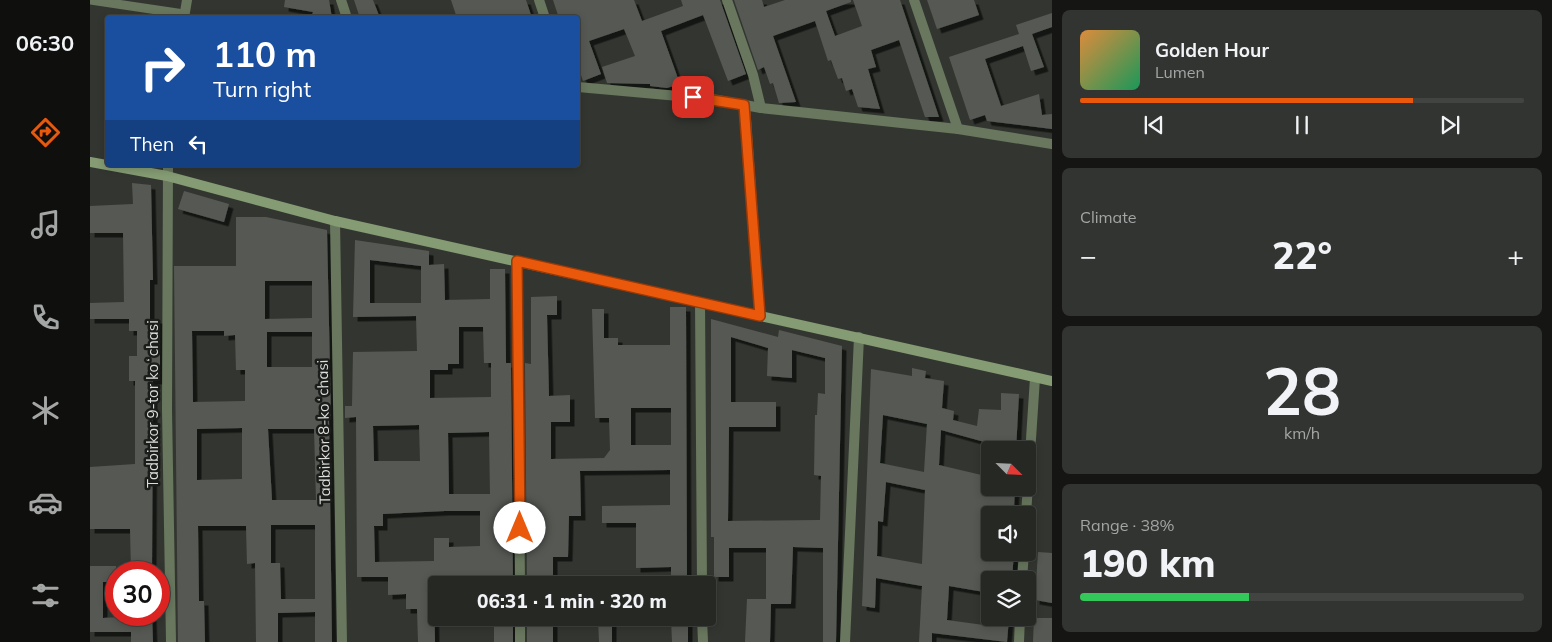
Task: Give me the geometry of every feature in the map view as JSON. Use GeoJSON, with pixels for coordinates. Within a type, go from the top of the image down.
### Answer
{"type":"FeatureCollection","features":[{"type":"Feature","properties":{"kind":"street"},"geometry":{"type":"LineString","coordinates":[[184,15],[188,0]]}},
{"type":"Feature","properties":{"kind":"street"},"geometry":{"type":"LineString","coordinates":[[341,0],[347,15]]}},
{"type":"Feature","properties":{"kind":"street"},"geometry":{"type":"LineString","coordinates":[[539,0],[544,15]]}},
{"type":"Feature","properties":{"kind":"street"},"geometry":{"type":"LineString","coordinates":[[727,0],[754,75],[761,108]]}},
{"type":"Feature","properties":{"kind":"street"},"geometry":{"type":"LineString","coordinates":[[914,0],[958,129]]}},
{"type":"Feature","properties":{"kind":"street"},"geometry":{"type":"LineString","coordinates":[[580,87],[712,99],[761,108],[958,129],[1052,144]]}},
{"type":"Feature","properties":{"kind":"street"},"geometry":{"type":"LineString","coordinates":[[744,105],[760,316]]}},
{"type":"Feature","properties":{"kind":"street"},"geometry":{"type":"LineString","coordinates":[[90,162],[105,165]]}},
{"type":"Feature","properties":{"kind":"street"},"geometry":{"type":"LineString","coordinates":[[118,167],[167,176],[335,221],[1052,381]]}},
{"type":"Feature","properties":{"kind":"street","name":"Tadbirkor 9-tor koʻchasi"},"geometry":{"type":"LineString","coordinates":[[168,167],[167,410],[171,642]]}},
{"type":"Feature","properties":{"kind":"street","name":"Tadbirkor 8-koʻchasi"},"geometry":{"type":"LineString","coordinates":[[335,221],[342,642]]}},
{"type":"Feature","properties":{"kind":"street"},"geometry":{"type":"LineString","coordinates":[[517,261],[520,576]]}},
{"type":"Feature","properties":{"kind":"street"},"geometry":{"type":"LineString","coordinates":[[700,302],[702,576]]}},
{"type":"Feature","properties":{"kind":"street"},"geometry":{"type":"LineString","coordinates":[[845,642],[859,337]]}},
{"type":"Feature","properties":{"kind":"street"},"geometry":{"type":"LineString","coordinates":[[1027,506],[1034,378]]}},
{"type":"Feature","properties":{"kind":"street"},"geometry":{"type":"LineString","coordinates":[[520,626],[520,642]]}},
{"type":"Feature","properties":{"kind":"street"},"geometry":{"type":"LineString","coordinates":[[702,626],[703,642]]}},
{"type":"Feature","properties":{"kind":"street"},"geometry":{"type":"LineString","coordinates":[[1019,642],[1020,626]]}},
{"type":"Feature","properties":{"kind":"lane"},"geometry":{"type":"LineString","coordinates":[[90,0],[178,15]]}},
{"type":"Feature","properties":{"kind":"building"},"geometry":{"type":"Polygon","coordinates":[[[285,0],[329,0],[332,15],[312,15],[313,12],[284,7],[285,0]]]}},
{"type":"Feature","properties":{"kind":"building"},"geometry":{"type":"Polygon","coordinates":[[[354,0],[373,0],[379,15],[359,15],[354,0]]]}},
{"type":"Feature","properties":{"kind":"building"},"geometry":{"type":"Polygon","coordinates":[[[451,0],[526,0],[531,15],[456,15],[451,0]]]}},
{"type":"Feature","properties":{"kind":"building"},"geometry":{"type":"Polygon","coordinates":[[[553,0],[634,0],[642,21],[683,6],[681,0],[720,0],[746,74],[728,81],[703,15],[661,31],[680,84],[667,88],[650,86],[650,84],[607,83],[602,67],[635,56],[624,29],[589,41],[601,74],[583,81],[580,72],[580,15],[558,15],[553,0]]]}},
{"type":"Feature","properties":{"kind":"building"},"geometry":{"type":"Polygon","coordinates":[[[734,0],[762,0],[764,7],[785,0],[851,0],[851,2],[826,11],[835,36],[862,26],[853,0],[900,0],[939,117],[925,117],[899,40],[871,50],[876,67],[868,69],[880,109],[858,107],[852,89],[846,91],[842,78],[838,79],[831,60],[828,61],[815,21],[773,36],[796,102],[779,103],[773,83],[770,84],[764,67],[758,70],[734,0]]]}},
{"type":"Feature","properties":{"kind":"building"},"geometry":{"type":"Polygon","coordinates":[[[927,0],[974,0],[979,15],[937,29],[927,0]]]}},
{"type":"Feature","properties":{"kind":"building"},"geometry":{"type":"Polygon","coordinates":[[[1052,13],[1052,27],[1032,34],[1044,67],[1031,71],[1023,46],[985,59],[1001,106],[1039,94],[1042,115],[1052,114],[1052,129],[987,121],[985,115],[970,120],[949,57],[1019,34],[1016,25],[1052,13]]]}},
{"type":"Feature","properties":{"kind":"building"},"geometry":{"type":"Polygon","coordinates":[[[132,183],[151,185],[153,280],[150,280],[150,319],[160,319],[160,380],[153,380],[152,561],[131,561],[130,529],[90,529],[90,467],[135,464],[135,381],[129,381],[129,356],[137,356],[137,331],[129,331],[129,319],[90,319],[90,303],[124,302],[123,233],[90,233],[90,206],[133,204],[132,183]]]}},
{"type":"Feature","properties":{"kind":"building"},"geometry":{"type":"Polygon","coordinates":[[[184,191],[229,204],[224,222],[178,209],[184,191]]]}},
{"type":"Feature","properties":{"kind":"building"},"geometry":{"type":"Polygon","coordinates":[[[236,217],[266,217],[327,230],[331,418],[329,419],[332,642],[315,642],[315,612],[278,613],[278,642],[256,642],[255,563],[247,564],[246,526],[198,526],[199,601],[204,601],[205,642],[178,642],[174,266],[236,266],[236,217]],[[265,281],[265,319],[312,318],[312,281],[265,281]],[[192,331],[193,402],[245,401],[245,370],[236,370],[235,335],[224,336],[224,331],[192,331]],[[267,332],[267,367],[312,367],[312,332],[267,332]],[[242,428],[197,429],[197,480],[242,479],[242,428]],[[268,429],[272,500],[316,500],[314,429],[268,429]],[[271,525],[271,563],[280,563],[281,599],[315,599],[315,525],[271,525]]]}},
{"type":"Feature","properties":{"kind":"building"},"geometry":{"type":"Polygon","coordinates":[[[355,240],[429,251],[429,265],[444,264],[445,300],[490,299],[490,269],[505,269],[506,363],[511,363],[513,576],[428,576],[428,626],[435,626],[435,642],[418,642],[417,609],[406,609],[406,594],[388,595],[388,577],[357,577],[356,417],[345,418],[345,406],[352,406],[353,352],[417,351],[416,316],[353,317],[355,240]],[[370,260],[370,303],[421,303],[421,266],[370,260]],[[459,327],[459,364],[448,364],[448,370],[430,370],[430,398],[491,397],[491,363],[484,363],[483,327],[459,327]],[[419,425],[373,426],[374,461],[420,461],[419,425]],[[489,432],[448,433],[449,494],[490,494],[489,432]],[[480,511],[383,514],[383,526],[374,526],[375,562],[434,561],[434,538],[449,538],[449,547],[480,546],[480,511]]]}},
{"type":"Feature","properties":{"kind":"building"},"geometry":{"type":"Polygon","coordinates":[[[557,296],[557,315],[547,315],[549,396],[570,395],[570,422],[551,422],[551,459],[604,458],[610,450],[609,418],[595,418],[592,309],[604,309],[604,338],[618,338],[618,345],[670,345],[670,307],[686,307],[687,576],[671,576],[671,567],[636,568],[636,523],[602,523],[602,506],[670,505],[670,470],[580,471],[581,516],[569,516],[568,557],[553,557],[553,576],[527,576],[525,363],[531,364],[531,297],[557,296]],[[631,408],[631,445],[671,445],[671,408],[631,408]]]}},
{"type":"Feature","properties":{"kind":"building"},"geometry":{"type":"Polygon","coordinates":[[[711,319],[778,337],[779,330],[842,346],[836,642],[823,642],[823,548],[793,547],[791,604],[771,604],[770,642],[745,642],[747,599],[766,599],[766,548],[729,548],[729,577],[716,577],[714,576],[714,537],[711,537],[711,319]],[[731,337],[731,402],[776,402],[776,427],[729,427],[728,521],[820,520],[821,476],[814,475],[815,415],[817,415],[818,393],[825,394],[825,358],[792,350],[792,378],[767,376],[768,348],[731,337]]]}},
{"type":"Feature","properties":{"kind":"building"},"geometry":{"type":"Polygon","coordinates":[[[912,368],[926,371],[925,378],[944,381],[942,408],[954,411],[953,420],[977,426],[979,409],[1001,410],[1001,393],[1019,394],[1016,441],[981,441],[941,430],[939,465],[981,475],[981,496],[1015,496],[1014,506],[981,506],[981,561],[1013,561],[1013,571],[981,571],[981,591],[949,586],[947,620],[981,626],[1008,626],[1007,642],[932,633],[932,642],[919,642],[922,586],[876,578],[875,608],[862,606],[871,369],[912,376],[912,368]],[[883,415],[880,463],[924,472],[927,424],[883,415]],[[886,482],[883,522],[878,521],[877,556],[922,564],[925,490],[886,482]]]}},
{"type":"Feature","properties":{"kind":"building"},"geometry":{"type":"Polygon","coordinates":[[[1038,552],[1052,553],[1052,603],[1036,600],[1038,552]]]}},
{"type":"Feature","properties":{"kind":"building"},"geometry":{"type":"Polygon","coordinates":[[[90,566],[105,566],[103,618],[105,618],[105,626],[152,626],[153,642],[131,642],[131,632],[90,632],[90,566]]]}},
{"type":"Feature","properties":{"kind":"building"},"geometry":{"type":"Polygon","coordinates":[[[1036,618],[1052,618],[1052,642],[1033,642],[1036,618]]]}},
{"type":"Feature","properties":{"kind":"building"},"geometry":{"type":"Polygon","coordinates":[[[494,626],[513,626],[513,642],[494,642],[494,626]]]}},
{"type":"Feature","properties":{"kind":"building"},"geometry":{"type":"Polygon","coordinates":[[[527,626],[553,626],[553,642],[527,642],[527,626]]]}},
{"type":"Feature","properties":{"kind":"building"},"geometry":{"type":"Polygon","coordinates":[[[598,626],[612,626],[612,642],[599,642],[598,626]]]}},
{"type":"Feature","properties":{"kind":"building"},"geometry":{"type":"Polygon","coordinates":[[[671,626],[688,626],[688,642],[672,642],[671,626]]]}},
{"type":"Feature","properties":{"kind":"route"},"geometry":{"type":"LineString","coordinates":[[520,528],[517,261],[760,316],[744,105],[693,97]]}}]}
